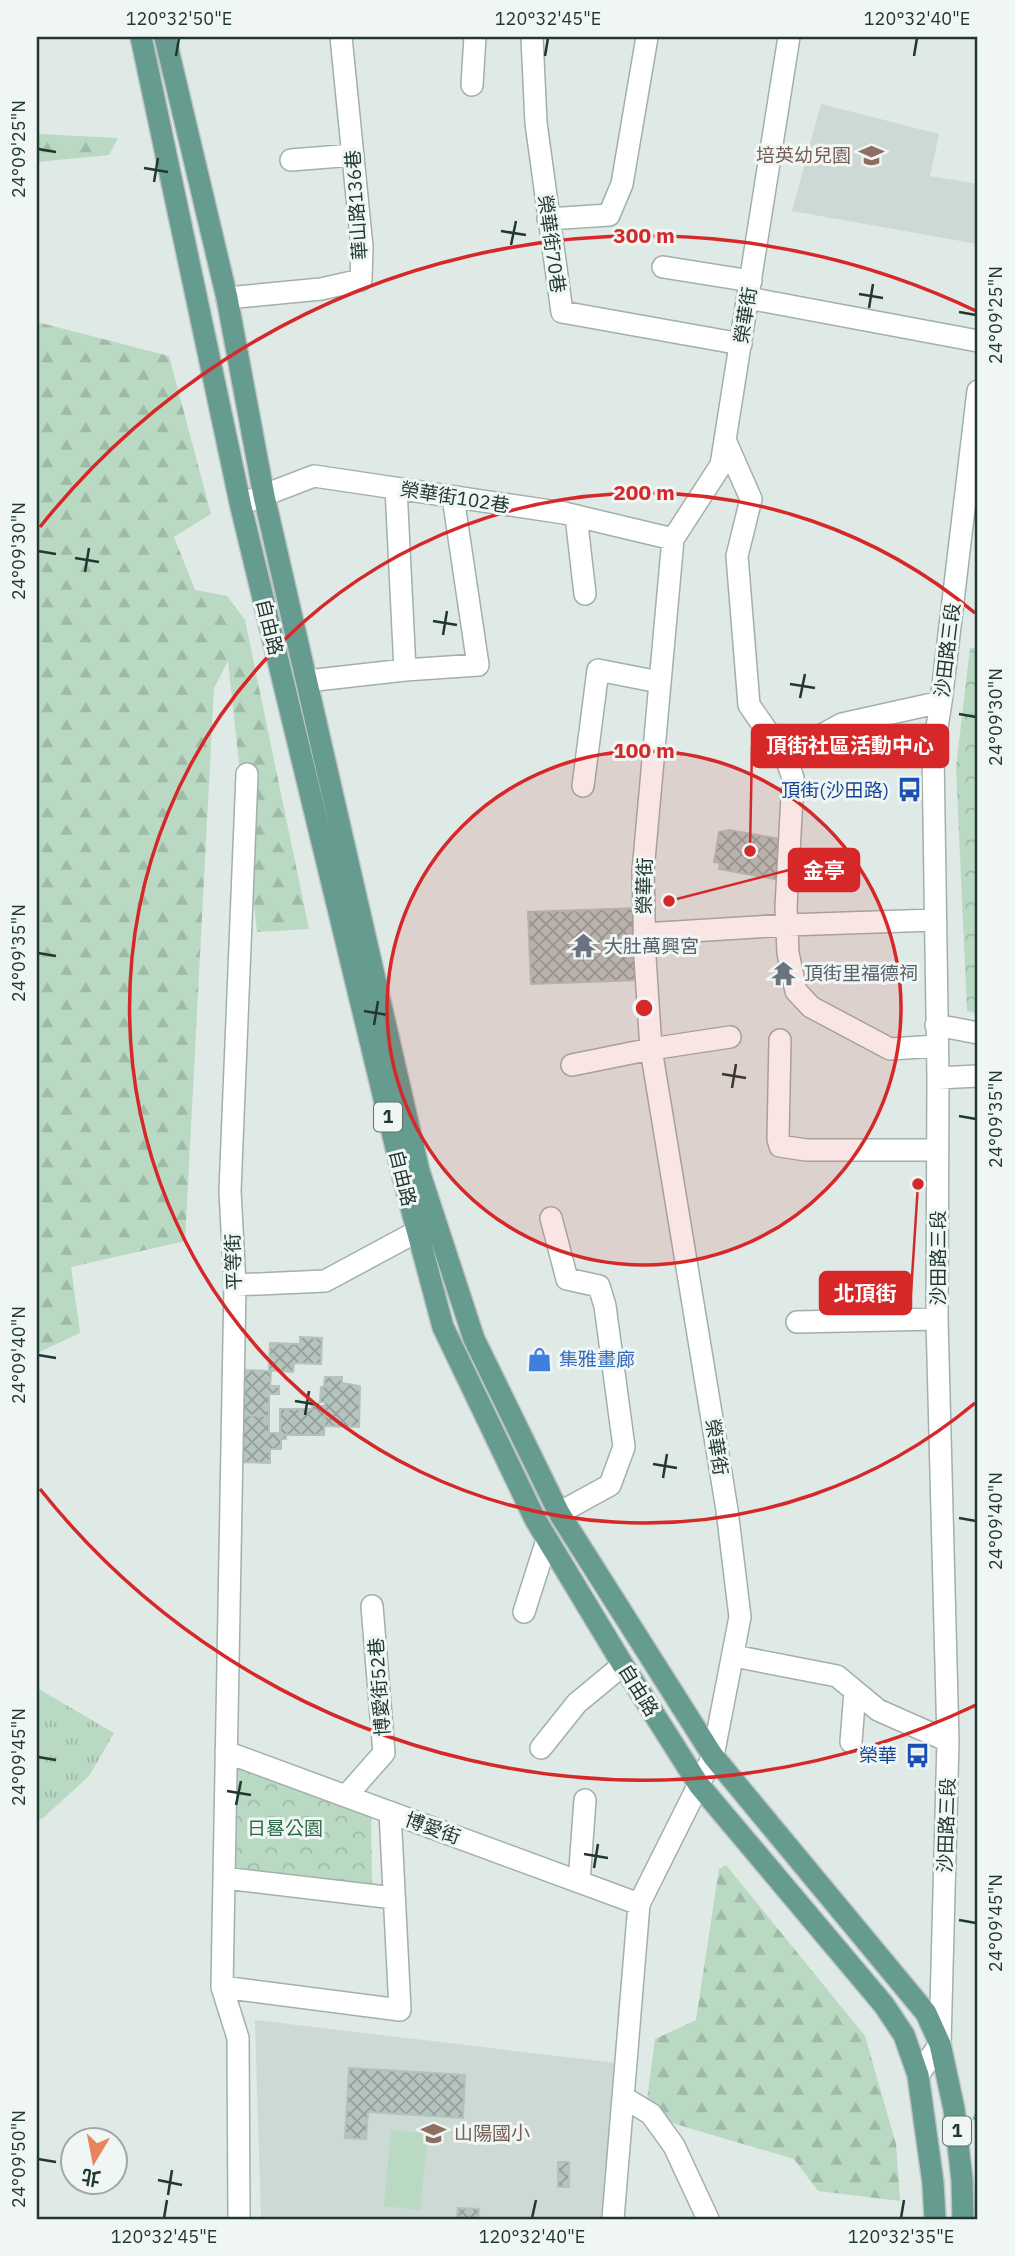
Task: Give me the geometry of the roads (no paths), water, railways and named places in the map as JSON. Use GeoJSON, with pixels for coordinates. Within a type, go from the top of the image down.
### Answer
{"type":"FeatureCollection","features":[{"type":"Feature","properties":{"kind":"main road","name":"自由路"},"geometry":{"type":"LineString","coordinates":[[141,37],[241,504],[416,1231],[443,1326],[519,1486],[548,1540],[699,1785],[884,2005],[904,2035],[918,2075]]}},
{"type":"Feature","properties":{"kind":"main road","name":"自由路"},"geometry":{"type":"LineString","coordinates":[[165,37],[227,298],[264,496],[419,1171],[474,1339],[559,1513],[713,1756],[926,2013],[940,2044]]}},
{"type":"Feature","properties":{"kind":"main road"},"geometry":{"type":"LineString","coordinates":[[519,1486],[542,1478]]}},
{"type":"Feature","properties":{"kind":"main road","name":"沙田路三段"},"geometry":{"type":"LineString","coordinates":[[940,2044],[954,2109],[962,2180],[963,2219]]}},
{"type":"Feature","properties":{"kind":"main road","name":"1"},"geometry":{"type":"LineString","coordinates":[[918,2075],[933,2183],[935,2219]]}},
{"type":"Feature","properties":{"kind":"street","name":"華山路136巷"},"geometry":{"type":"LineString","coordinates":[[227,298],[321,289],[361,280],[362,247],[341,37]]}},
{"type":"Feature","properties":{"kind":"street"},"geometry":{"type":"LineString","coordinates":[[472,85],[475,37]]}},
{"type":"Feature","properties":{"kind":"street","name":"榮華街70巷"},"geometry":{"type":"LineString","coordinates":[[532,37],[535,110],[562,312],[741,344]]}},
{"type":"Feature","properties":{"kind":"street"},"geometry":{"type":"LineString","coordinates":[[548,219],[609,215],[622,184],[647,37]]}},
{"type":"Feature","properties":{"kind":"street","name":"榮華街"},"geometry":{"type":"LineString","coordinates":[[639,1904],[713,1756],[740,1618],[727,1510],[651,1049],[643,872],[673,539],[721,465],[789,37]]}},
{"type":"Feature","properties":{"kind":"street"},"geometry":{"type":"LineString","coordinates":[[292,160],[353,155]]}},
{"type":"Feature","properties":{"kind":"street"},"geometry":{"type":"LineString","coordinates":[[663,267],[749,290],[978,341]]}},
{"type":"Feature","properties":{"kind":"street","name":"沙田路三段"},"geometry":{"type":"LineString","coordinates":[[940,2044],[948,1741],[937,1319],[938,1078],[933,752],[978,391]]}},
{"type":"Feature","properties":{"kind":"street"},"geometry":{"type":"LineString","coordinates":[[725,440],[751,499],[737,556],[749,705],[786,758],[793,778],[787,925],[788,953],[796,991],[811,1007],[890,1049],[978,1024]]}},
{"type":"Feature","properties":{"kind":"street","name":"榮華街102巷"},"geometry":{"type":"LineString","coordinates":[[241,504],[314,476],[576,516],[673,539]]}},
{"type":"Feature","properties":{"kind":"street"},"geometry":{"type":"LineString","coordinates":[[396,488],[405,670]]}},
{"type":"Feature","properties":{"kind":"street"},"geometry":{"type":"LineString","coordinates":[[307,681],[478,665],[453,497]]}},
{"type":"Feature","properties":{"kind":"street"},"geometry":{"type":"LineString","coordinates":[[576,516],[585,593]]}},
{"type":"Feature","properties":{"kind":"street"},"geometry":{"type":"LineString","coordinates":[[583,786],[598,670],[659,682]]}},
{"type":"Feature","properties":{"kind":"street"},"geometry":{"type":"LineString","coordinates":[[786,758],[842,724],[941,702]]}},
{"type":"Feature","properties":{"kind":"street","name":"平等街"},"geometry":{"type":"LineString","coordinates":[[239,2219],[237,2038],[222,1987],[235,1285],[230,1191],[247,774]]}},
{"type":"Feature","properties":{"kind":"street"},"geometry":{"type":"LineString","coordinates":[[644,934],[787,925],[935,920]]}},
{"type":"Feature","properties":{"kind":"street"},"geometry":{"type":"LineString","coordinates":[[936,1036],[978,1033]]}},
{"type":"Feature","properties":{"kind":"street"},"geometry":{"type":"LineString","coordinates":[[572,1065],[730,1037]]}},
{"type":"Feature","properties":{"kind":"street"},"geometry":{"type":"LineString","coordinates":[[780,1040],[780,1146],[806,1150],[938,1150]]}},
{"type":"Feature","properties":{"kind":"street"},"geometry":{"type":"LineString","coordinates":[[938,1078],[978,1076]]}},
{"type":"Feature","properties":{"kind":"street"},"geometry":{"type":"LineString","coordinates":[[551,1218],[567,1279],[599,1286],[605,1306],[624,1447],[610,1485],[559,1513]]}},
{"type":"Feature","properties":{"kind":"street"},"geometry":{"type":"LineString","coordinates":[[235,1285],[325,1281],[416,1231]]}},
{"type":"Feature","properties":{"kind":"street"},"geometry":{"type":"LineString","coordinates":[[797,1322],[937,1319]]}},
{"type":"Feature","properties":{"kind":"street"},"geometry":{"type":"LineString","coordinates":[[524,1612],[548,1540]]}},
{"type":"Feature","properties":{"kind":"street","name":"博愛街52巷"},"geometry":{"type":"LineString","coordinates":[[346,1796],[384,1753],[372,1606]]}},
{"type":"Feature","properties":{"kind":"street"},"geometry":{"type":"LineString","coordinates":[[734,1656],[837,1676],[878,1710],[948,1741]]}},
{"type":"Feature","properties":{"kind":"street"},"geometry":{"type":"LineString","coordinates":[[541,1748],[577,1703],[623,1665]]}},
{"type":"Feature","properties":{"kind":"street"},"geometry":{"type":"LineString","coordinates":[[851,1742],[855,1690]]}},
{"type":"Feature","properties":{"kind":"street","name":"博愛街"},"geometry":{"type":"LineString","coordinates":[[226,1752],[639,1904]]}},
{"type":"Feature","properties":{"kind":"street"},"geometry":{"type":"LineString","coordinates":[[579,1882],[585,1800]]}},
{"type":"Feature","properties":{"kind":"street"},"geometry":{"type":"LineString","coordinates":[[222,1987],[400,2010],[390,1812]]}},
{"type":"Feature","properties":{"kind":"street"},"geometry":{"type":"LineString","coordinates":[[224,1878],[394,1898]]}},
{"type":"Feature","properties":{"kind":"street"},"geometry":{"type":"LineString","coordinates":[[613,2219],[639,1904]]}},
{"type":"Feature","properties":{"kind":"street"},"geometry":{"type":"LineString","coordinates":[[918,2075],[940,2044]]}},
{"type":"Feature","properties":{"kind":"street"},"geometry":{"type":"LineString","coordinates":[[623,2098],[651,2114],[674,2146],[708,2219]]}},
{"type":"Feature","properties":{"kind":"waterway"},"geometry":{"type":"LineString","coordinates":[[975,2118],[978,2114]]}},
{"type":"Feature","properties":{"kind":"place","name":"培英幼兒園"},"geometry":{"type":"Point","coordinates":[871,155]}},
{"type":"Feature","properties":{"kind":"place","name":"頂街(沙田路)"},"geometry":{"type":"Point","coordinates":[909,790]}},
{"type":"Feature","properties":{"kind":"place","name":"頂街社區活動中心"},"geometry":{"type":"Point","coordinates":[750,851]}},
{"type":"Feature","properties":{"kind":"place","name":"金亭"},"geometry":{"type":"Point","coordinates":[669,901]}},
{"type":"Feature","properties":{"kind":"place","name":"大肚萬興宮"},"geometry":{"type":"Point","coordinates":[584,946]}},
{"type":"Feature","properties":{"kind":"place","name":"頂街里福德祠"},"geometry":{"type":"Point","coordinates":[784,973]}},
{"type":"Feature","properties":{"kind":"place","name":"北頂街"},"geometry":{"type":"Point","coordinates":[918,1184]}},
{"type":"Feature","properties":{"kind":"place","name":"集雅畫廊"},"geometry":{"type":"Point","coordinates":[539,1359]}},
{"type":"Feature","properties":{"kind":"place","name":"榮華"},"geometry":{"type":"Point","coordinates":[917,1755]}},
{"type":"Feature","properties":{"kind":"place","name":"山陽國小"},"geometry":{"type":"Point","coordinates":[434,2133]}},
{"type":"Feature","properties":{"kind":"park label","name":"日晷公園"},"geometry":{"type":"Point","coordinates":[285,1828]}}]}
